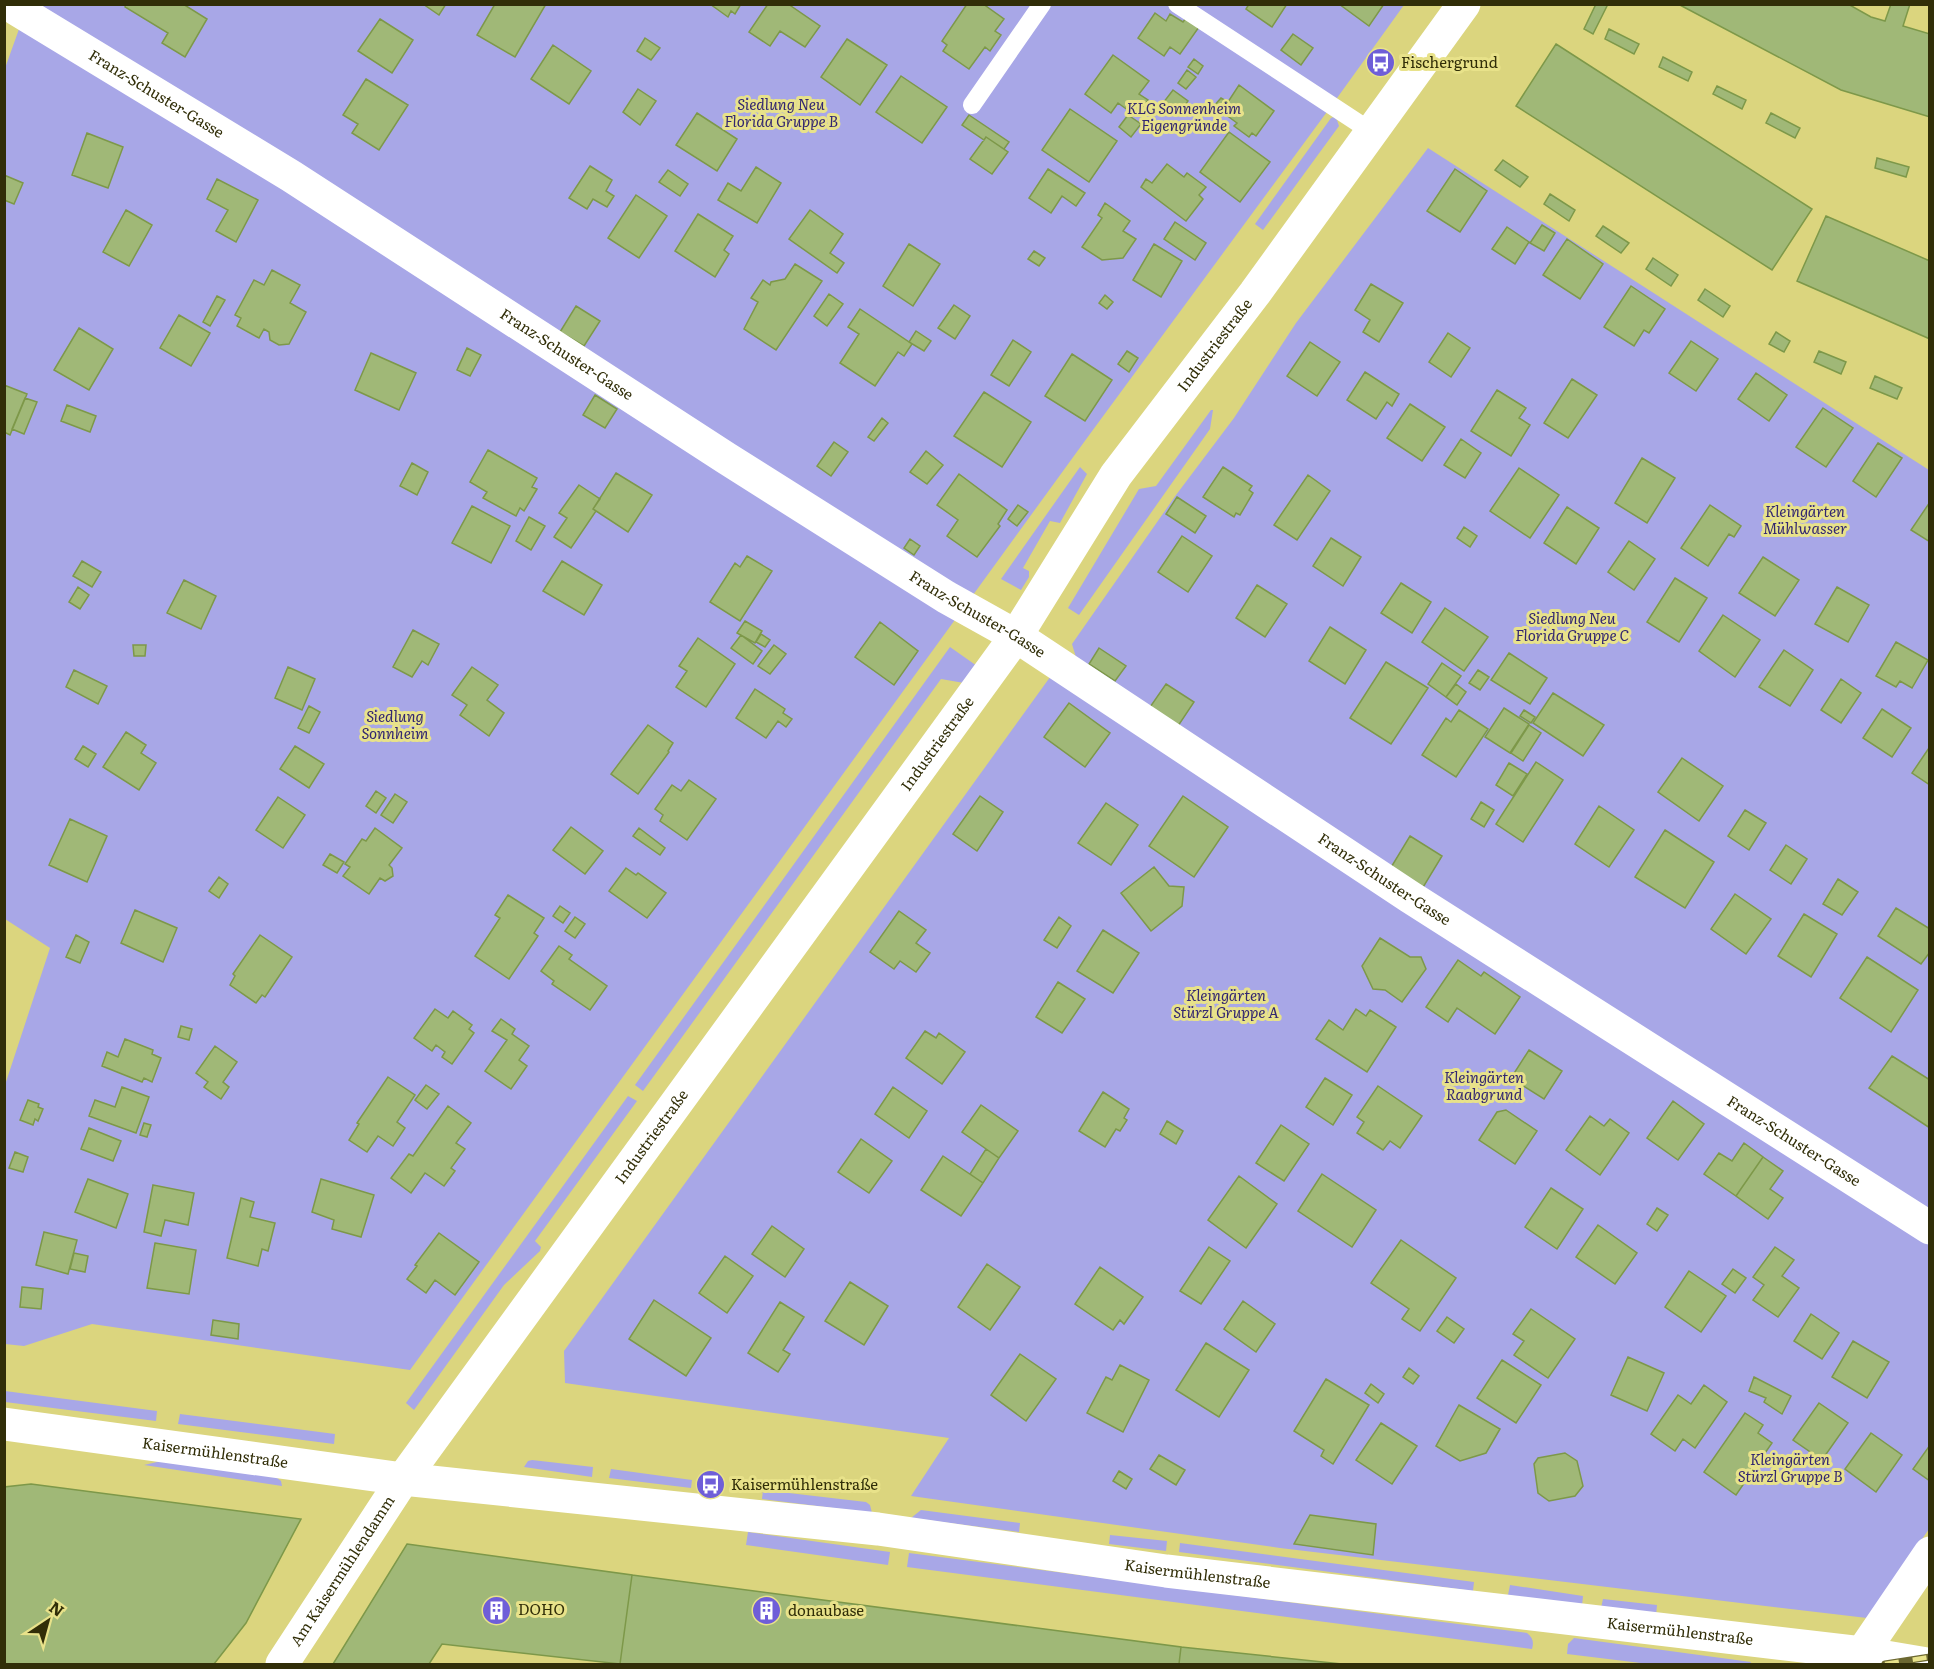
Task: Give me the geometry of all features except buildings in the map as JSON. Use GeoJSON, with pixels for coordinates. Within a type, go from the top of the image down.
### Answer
{"type":"FeatureCollection","features":[{"type":"Feature","properties":{"kind":"street","name":"Industriestraße"},"geometry":{"type":"LineString","coordinates":[[403,1479],[1016,636],[1116,475],[1255,293],[1464,4]]}},
{"type":"Feature","properties":{"kind":"street","name":"Franz-Schuster-Gasse"},"geometry":{"type":"LineString","coordinates":[[16,9],[291,176],[866,547],[946,597],[1016,636],[1392,885],[1929,1228]]}},
{"type":"Feature","properties":{"kind":"street","name":"Kaisermühlenstraße"},"geometry":{"type":"LineString","coordinates":[[4,1424],[403,1479],[878,1529],[1166,1571],[1862,1653],[1927,1665]]}},
{"type":"Feature","properties":{"kind":"street","name":"Am Kaisermühlendamm"},"geometry":{"type":"LineString","coordinates":[[282,1665],[403,1479]]}},
{"type":"Feature","properties":{"kind":"street"},"geometry":{"type":"LineString","coordinates":[[1862,1653],[1929,1553]]}},
{"type":"Feature","properties":{"kind":"lane"},"geometry":{"type":"LineString","coordinates":[[972,105],[1042,4]]}},
{"type":"Feature","properties":{"kind":"lane"},"geometry":{"type":"LineString","coordinates":[[1177,4],[1372,132]]}},
{"type":"Feature","properties":{"kind":"green space","name":"Siedlung Sonnheim"},"geometry":{"type":"Polygon","coordinates":[[[28,4],[1404,5],[410,1370],[92,1324],[24,1346],[5,1344],[5,1085],[50,948],[5,919],[4,71],[28,4]]]}},
{"type":"Feature","properties":{"kind":"green space"},"geometry":{"type":"Polygon","coordinates":[[[1334,117],[1339,126],[1263,230],[1255,224],[1331,118],[1334,117]]]}},
{"type":"Feature","properties":{"kind":"green space"},"geometry":{"type":"Polygon","coordinates":[[[1428,148],[1929,470],[1929,1218],[1078,664],[1072,644],[1176,495],[1234,418],[1296,323],[1428,148]]]}},
{"type":"Feature","properties":{"kind":"green space"},"geometry":{"type":"Polygon","coordinates":[[[1213,410],[1210,429],[1079,615],[1068,608],[1139,489],[1156,486],[1213,410]]]}},
{"type":"Feature","properties":{"kind":"green space"},"geometry":{"type":"Polygon","coordinates":[[[1080,467],[1087,474],[1060,523],[1050,521],[1023,568],[1029,571],[1029,577],[1021,590],[1001,579],[1080,467]]]}},
{"type":"Feature","properties":{"kind":"green space"},"geometry":{"type":"Polygon","coordinates":[[[950,647],[977,666],[964,683],[941,679],[643,1091],[635,1085],[950,647]]]}},
{"type":"Feature","properties":{"kind":"green space"},"geometry":{"type":"Polygon","coordinates":[[[1053,673],[1929,1241],[1929,1529],[1867,1618],[1280,1548],[911,1496],[949,1438],[565,1383],[564,1351],[1053,673]]]}},
{"type":"Feature","properties":{"kind":"green space"},"geometry":{"type":"Polygon","coordinates":[[[628,1096],[637,1101],[535,1241],[541,1247],[540,1251],[504,1285],[414,1410],[406,1403],[628,1096]]]}},
{"type":"Feature","properties":{"kind":"green space"},"geometry":{"type":"Polygon","coordinates":[[[5,1391],[157,1411],[156,1421],[5,1402],[5,1391]]]}},
{"type":"Feature","properties":{"kind":"green space"},"geometry":{"type":"Polygon","coordinates":[[[180,1414],[335,1434],[334,1444],[178,1424],[180,1414]]]}},
{"type":"Feature","properties":{"kind":"green space"},"geometry":{"type":"Polygon","coordinates":[[[170,1459],[276,1477],[281,1481],[282,1486],[144,1465],[170,1459]]]}},
{"type":"Feature","properties":{"kind":"green space"},"geometry":{"type":"Polygon","coordinates":[[[528,1461],[593,1467],[592,1477],[524,1467],[528,1461]]]}},
{"type":"Feature","properties":{"kind":"green space"},"geometry":{"type":"Polygon","coordinates":[[[611,1469],[692,1480],[691,1488],[609,1478],[611,1469]]]}},
{"type":"Feature","properties":{"kind":"green space"},"geometry":{"type":"Polygon","coordinates":[[[763,1490],[866,1502],[870,1505],[872,1513],[762,1499],[763,1490]]]}},
{"type":"Feature","properties":{"kind":"green space"},"geometry":{"type":"Polygon","coordinates":[[[921,1510],[1020,1523],[1019,1532],[911,1518],[921,1510]]]}},
{"type":"Feature","properties":{"kind":"green space"},"geometry":{"type":"Polygon","coordinates":[[[748,1532],[890,1552],[888,1565],[746,1545],[748,1532]]]}},
{"type":"Feature","properties":{"kind":"green space"},"geometry":{"type":"Polygon","coordinates":[[[1110,1535],[1167,1541],[1166,1551],[1109,1544],[1110,1535]]]}},
{"type":"Feature","properties":{"kind":"green space"},"geometry":{"type":"Polygon","coordinates":[[[1180,1543],[1474,1582],[1473,1591],[1179,1552],[1180,1543]]]}},
{"type":"Feature","properties":{"kind":"green space"},"geometry":{"type":"Polygon","coordinates":[[[909,1553],[1527,1633],[1532,1638],[1533,1647],[1532,1649],[907,1567],[909,1553]]]}},
{"type":"Feature","properties":{"kind":"green space"},"geometry":{"type":"Polygon","coordinates":[[[1510,1585],[1583,1596],[1582,1606],[1508,1595],[1510,1585]]]}},
{"type":"Feature","properties":{"kind":"green space"},"geometry":{"type":"Polygon","coordinates":[[[1603,1599],[1657,1605],[1656,1616],[1601,1608],[1603,1599]]]}},
{"type":"Feature","properties":{"kind":"green space"},"geometry":{"type":"Polygon","coordinates":[[[1574,1638],[1751,1662],[1750,1664],[1649,1664],[1567,1654],[1568,1644],[1574,1638]]]}},
{"type":"Feature","properties":{"kind":"railway"},"geometry":{"type":"LineString","coordinates":[[1885,1664],[1930,1657]]}},
{"type":"Feature","properties":{"kind":"place","name":"Fischergrund"},"geometry":{"type":"Point","coordinates":[1380,63]}},
{"type":"Feature","properties":{"kind":"place","name":"Kaisermühlenstraße"},"geometry":{"type":"Point","coordinates":[710,1485]}},
{"type":"Feature","properties":{"kind":"place","name":"DOHO"},"geometry":{"type":"Point","coordinates":[497,1610]}},
{"type":"Feature","properties":{"kind":"place","name":"donaubase"},"geometry":{"type":"Point","coordinates":[767,1611]}},
{"type":"Feature","properties":{"kind":"park label","name":"Siedlung Neu Florida Gruppe B"},"geometry":{"type":"Point","coordinates":[781,114]}},
{"type":"Feature","properties":{"kind":"park label","name":"KLG Sonnenheim Eigengründe"},"geometry":{"type":"Point","coordinates":[1184,118]}},
{"type":"Feature","properties":{"kind":"park label","name":"Kleingärten Mühlwasser"},"geometry":{"type":"Point","coordinates":[1805,520]}},
{"type":"Feature","properties":{"kind":"park label","name":"Siedlung Neu Florida Gruppe C"},"geometry":{"type":"Point","coordinates":[1572,628]}},
{"type":"Feature","properties":{"kind":"park label","name":"Kleingärten Stürzl Gruppe A"},"geometry":{"type":"Point","coordinates":[1226,1004]}},
{"type":"Feature","properties":{"kind":"park label","name":"Kleingärten Raabgrund"},"geometry":{"type":"Point","coordinates":[1484,1086]}},
{"type":"Feature","properties":{"kind":"park label","name":"Kleingärten Stürzl Gruppe B"},"geometry":{"type":"Point","coordinates":[1790,1468]}}]}
